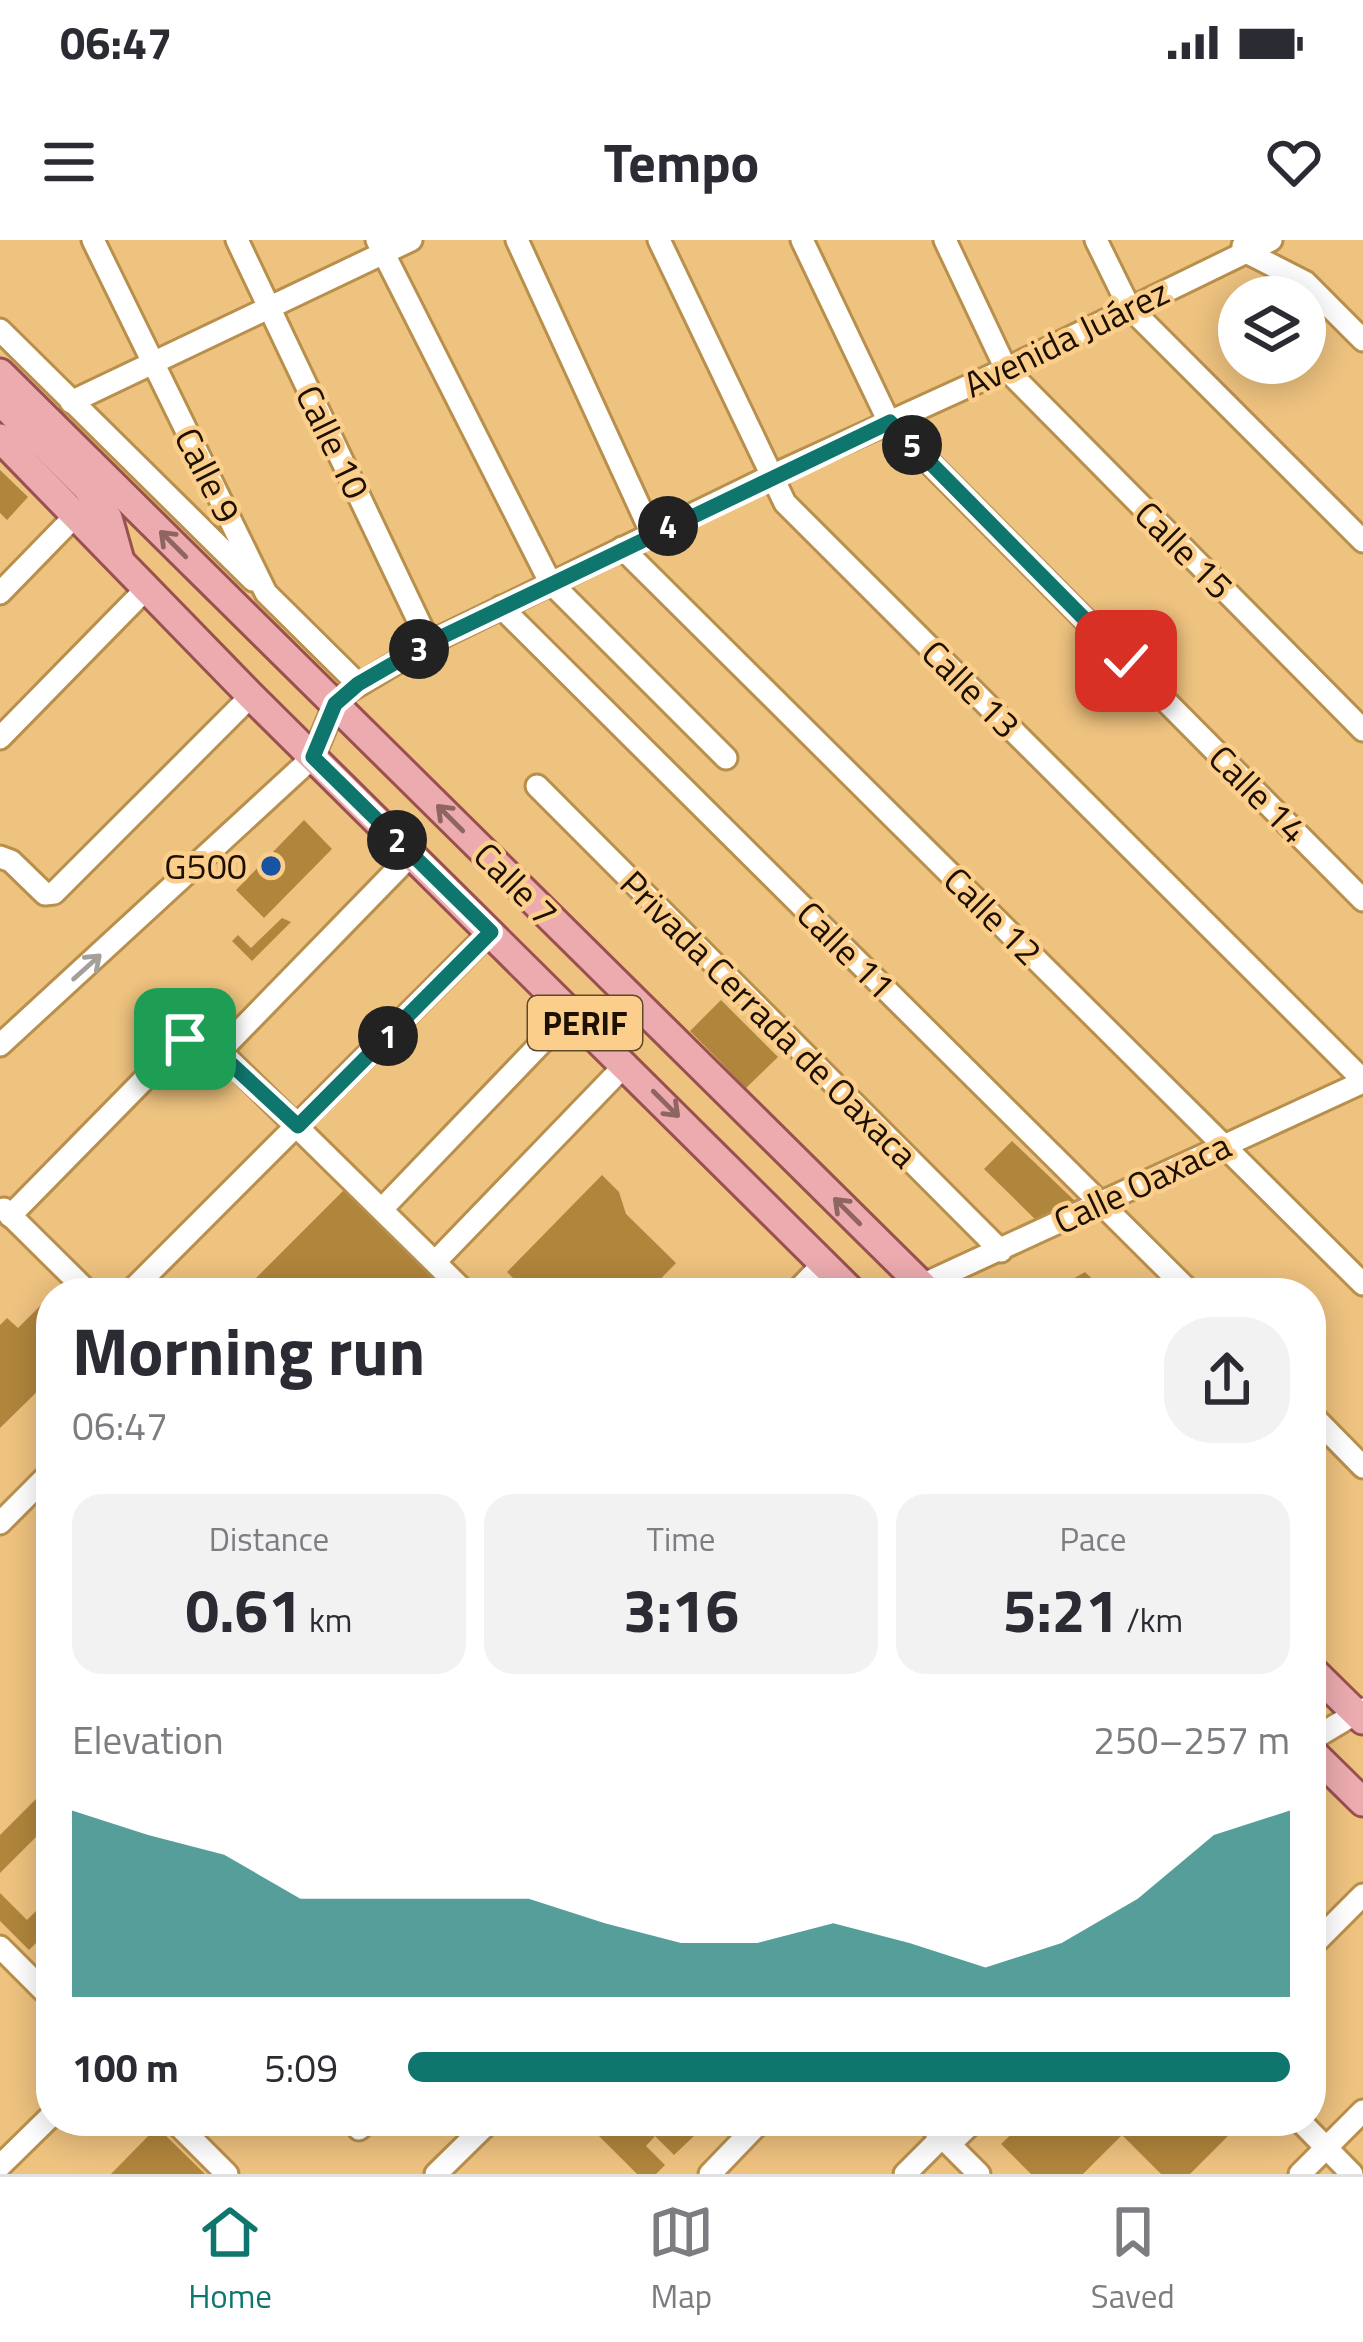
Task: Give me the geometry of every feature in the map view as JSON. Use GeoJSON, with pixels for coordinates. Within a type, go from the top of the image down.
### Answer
{"type":"FeatureCollection","features":[{"type":"Feature","properties":{"kind":"main road","name":"Calle 7"},"geometry":{"type":"LineString","coordinates":[[0,373],[915,1278]]}},
{"type":"Feature","properties":{"kind":"main road"},"geometry":{"type":"LineString","coordinates":[[0,401],[87,488],[108,518],[120,562]]}},
{"type":"Feature","properties":{"kind":"main road","name":"Calle 7"},"geometry":{"type":"LineString","coordinates":[[0,438],[251,696],[838,1278]]}},
{"type":"Feature","properties":{"kind":"main road"},"geometry":{"type":"LineString","coordinates":[[1326,1683],[1360,1714]]}},
{"type":"Feature","properties":{"kind":"main road"},"geometry":{"type":"LineString","coordinates":[[1326,1766],[1363,1802]]}},
{"type":"Feature","properties":{"kind":"street","name":"Calle 9"},"geometry":{"type":"LineString","coordinates":[[93,240],[266,593],[358,684]]}},
{"type":"Feature","properties":{"kind":"street","name":"Calle 10"},"geometry":{"type":"LineString","coordinates":[[237,240],[429,643]]}},
{"type":"Feature","properties":{"kind":"street"},"geometry":{"type":"LineString","coordinates":[[71,402],[270,310],[380,247],[411,240]]}},
{"type":"Feature","properties":{"kind":"street"},"geometry":{"type":"LineString","coordinates":[[518,240],[652,534]]}},
{"type":"Feature","properties":{"kind":"street","name":"Calle 13"},"geometry":{"type":"LineString","coordinates":[[659,240],[785,503],[1363,1081]]}},
{"type":"Feature","properties":{"kind":"street","name":"Calle 14"},"geometry":{"type":"LineString","coordinates":[[802,240],[890,422],[1363,901]]}},
{"type":"Feature","properties":{"kind":"street","name":"Calle 15"},"geometry":{"type":"LineString","coordinates":[[945,240],[1006,369],[1363,730]]}},
{"type":"Feature","properties":{"kind":"street"},"geometry":{"type":"LineString","coordinates":[[1096,240],[1129,307],[1363,541]]}},
{"type":"Feature","properties":{"kind":"street","name":"Avenida Juárez"},"geometry":{"type":"LineString","coordinates":[[313,757],[335,704],[358,684],[429,643],[771,476],[1006,369],[1243,246],[1271,240]]}},
{"type":"Feature","properties":{"kind":"street"},"geometry":{"type":"LineString","coordinates":[[1243,246],[1305,282],[1363,340]]}},
{"type":"Feature","properties":{"kind":"street"},"geometry":{"type":"LineString","coordinates":[[380,247],[550,582],[726,758]]}},
{"type":"Feature","properties":{"kind":"street"},"geometry":{"type":"LineString","coordinates":[[0,330],[266,593]]}},
{"type":"Feature","properties":{"kind":"street"},"geometry":{"type":"LineString","coordinates":[[0,593],[75,516]]}},
{"type":"Feature","properties":{"kind":"street","name":"Calle 12"},"geometry":{"type":"LineString","coordinates":[[622,548],[1363,1284]]}},
{"type":"Feature","properties":{"kind":"street"},"geometry":{"type":"LineString","coordinates":[[0,738],[146,589]]}},
{"type":"Feature","properties":{"kind":"street","name":"Calle 11"},"geometry":{"type":"LineString","coordinates":[[501,607],[1176,1278]]}},
{"type":"Feature","properties":{"kind":"street"},"geometry":{"type":"LineString","coordinates":[[1,857],[50,895],[251,696]]}},
{"type":"Feature","properties":{"kind":"street"},"geometry":{"type":"LineString","coordinates":[[0,1045],[313,757]]}},
{"type":"Feature","properties":{"kind":"street","name":"Privada Cerrada de Oaxaca"},"geometry":{"type":"LineString","coordinates":[[537,787],[1001,1251]]}},
{"type":"Feature","properties":{"kind":"street"},"geometry":{"type":"LineString","coordinates":[[229,1042],[412,854]]}},
{"type":"Feature","properties":{"kind":"street"},"geometry":{"type":"LineString","coordinates":[[144,1278],[491,932]]}},
{"type":"Feature","properties":{"kind":"street"},"geometry":{"type":"LineString","coordinates":[[382,1209],[572,1011]]}},
{"type":"Feature","properties":{"kind":"street"},"geometry":{"type":"LineString","coordinates":[[73,1278],[3,1210],[191,1036],[219,1050],[452,1278]]}},
{"type":"Feature","properties":{"kind":"street"},"geometry":{"type":"LineString","coordinates":[[436,1261],[626,1064]]}},
{"type":"Feature","properties":{"kind":"street","name":"Calle Oaxaca"},"geometry":{"type":"LineString","coordinates":[[948,1278],[1363,1081]]}},
{"type":"Feature","properties":{"kind":"street"},"geometry":{"type":"LineString","coordinates":[[810,1278],[824,1263]]}},
{"type":"Feature","properties":{"kind":"street"},"geometry":{"type":"LineString","coordinates":[[1326,1429],[1363,1467]]}},
{"type":"Feature","properties":{"kind":"street"},"geometry":{"type":"LineString","coordinates":[[0,1522],[36,1487]]}},
{"type":"Feature","properties":{"kind":"street"},"geometry":{"type":"LineString","coordinates":[[1326,1732],[1360,1714]]}},
{"type":"Feature","properties":{"kind":"street"},"geometry":{"type":"LineString","coordinates":[[1326,1932],[1363,1895]]}},
{"type":"Feature","properties":{"kind":"street"},"geometry":{"type":"LineString","coordinates":[[0,1947],[36,1983]]}},
{"type":"Feature","properties":{"kind":"street"},"geometry":{"type":"LineString","coordinates":[[1300,2174],[1363,2111]]}},
{"type":"Feature","properties":{"kind":"street"},"geometry":{"type":"LineString","coordinates":[[0,2166],[36,2131]]}},
{"type":"Feature","properties":{"kind":"street"},"geometry":{"type":"LineString","coordinates":[[189,2136],[227,2174]]}},
{"type":"Feature","properties":{"kind":"street"},"geometry":{"type":"LineString","coordinates":[[436,2174],[475,2136]]}},
{"type":"Feature","properties":{"kind":"street"},"geometry":{"type":"LineString","coordinates":[[710,2174],[747,2136]]}},
{"type":"Feature","properties":{"kind":"street"},"geometry":{"type":"LineString","coordinates":[[905,2174],[937,2136]]}},
{"type":"Feature","properties":{"kind":"street"},"geometry":{"type":"LineString","coordinates":[[941,2136],[980,2174]]}},
{"type":"Feature","properties":{"kind":"street"},"geometry":{"type":"LineString","coordinates":[[1315,2136],[1352,2174]]}},
{"type":"Feature","properties":{"kind":"building"},"geometry":{"type":"Polygon","coordinates":[[[0,470],[28,497],[7,520],[0,513],[0,470]]]}},
{"type":"Feature","properties":{"kind":"building"},"geometry":{"type":"Polygon","coordinates":[[[304,820],[332,849],[264,918],[236,890],[304,820]]]}},
{"type":"Feature","properties":{"kind":"building"},"geometry":{"type":"Polygon","coordinates":[[[282,918],[291,922],[252,961],[232,941],[238,935],[251,948],[282,918]]]}},
{"type":"Feature","properties":{"kind":"building"},"geometry":{"type":"Polygon","coordinates":[[[721,1000],[778,1057],[746,1088],[690,1031],[721,1000]]]}},
{"type":"Feature","properties":{"kind":"building"},"geometry":{"type":"Polygon","coordinates":[[[1012,1141],[1077,1203],[1037,1221],[984,1169],[1012,1141]]]}},
{"type":"Feature","properties":{"kind":"building"},"geometry":{"type":"Polygon","coordinates":[[[602,1175],[619,1192],[626,1214],[676,1263],[662,1278],[513,1278],[507,1272],[602,1175]]]}},
{"type":"Feature","properties":{"kind":"building"},"geometry":{"type":"Polygon","coordinates":[[[346,1188],[436,1278],[256,1278],[346,1188]]]}},
{"type":"Feature","properties":{"kind":"building"},"geometry":{"type":"Polygon","coordinates":[[[36,1310],[36,1393],[0,1428],[0,1325],[7,1318],[18,1328],[36,1310]]]}},
{"type":"Feature","properties":{"kind":"building"},"geometry":{"type":"Polygon","coordinates":[[[36,1799],[36,1837],[0,1873],[0,1835],[36,1799]]]}},
{"type":"Feature","properties":{"kind":"building"},"geometry":{"type":"Polygon","coordinates":[[[0,1893],[27,1920],[36,1911],[36,1943],[29,1950],[0,1921],[0,1893]]]}},
{"type":"Feature","properties":{"kind":"building"},"geometry":{"type":"Polygon","coordinates":[[[148,2136],[166,2136],[205,2174],[111,2174],[148,2136]]]}},
{"type":"Feature","properties":{"kind":"building"},"geometry":{"type":"Polygon","coordinates":[[[599,2136],[655,2136],[646,2146],[665,2165],[656,2174],[637,2174],[599,2136]]]}},
{"type":"Feature","properties":{"kind":"building"},"geometry":{"type":"Polygon","coordinates":[[[655,2136],[694,2136],[674,2155],[655,2136]]]}},
{"type":"Feature","properties":{"kind":"building"},"geometry":{"type":"Polygon","coordinates":[[[1009,2136],[1121,2136],[1083,2174],[1031,2174],[1001,2144],[1009,2136]]]}},
{"type":"Feature","properties":{"kind":"building"},"geometry":{"type":"Polygon","coordinates":[[[1123,2136],[1228,2136],[1190,2174],[1161,2174],[1123,2136]]]}},
{"type":"Feature","properties":{"kind":"place","name":"G500"},"geometry":{"type":"Point","coordinates":[271,866]}},
{"type":"Feature","properties":{"kind":"route"},"geometry":{"type":"LineString","coordinates":[[185,1039],[203,1038],[219,1050],[298,1126],[491,932],[313,757],[335,704],[349,691],[429,643],[550,582],[890,422],[1126,661]]}}]}
